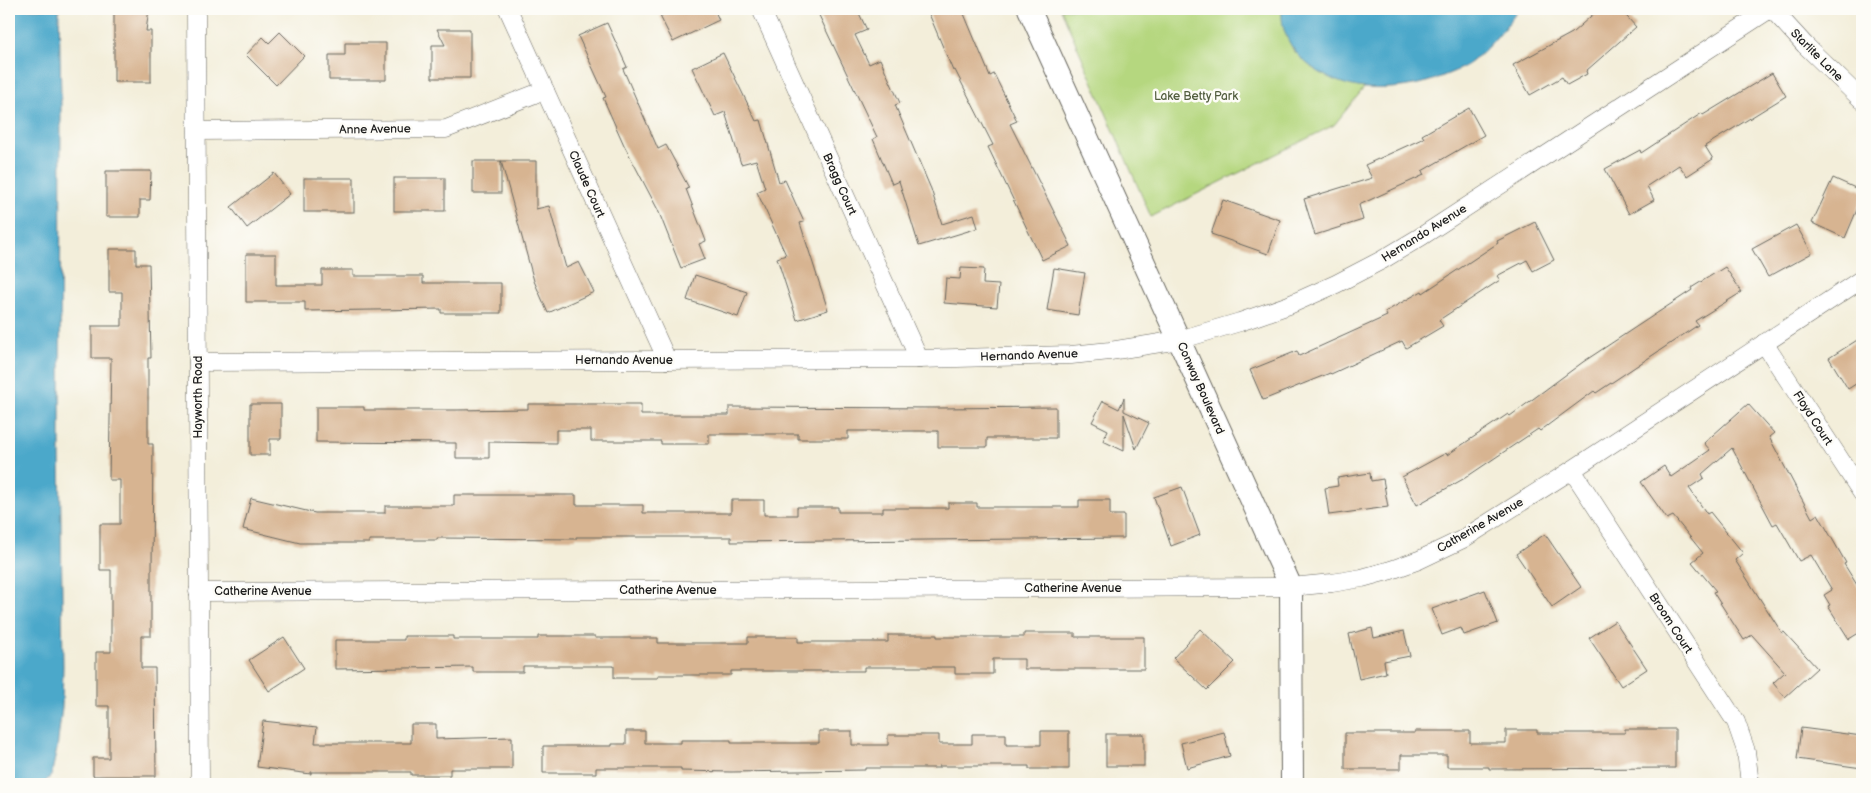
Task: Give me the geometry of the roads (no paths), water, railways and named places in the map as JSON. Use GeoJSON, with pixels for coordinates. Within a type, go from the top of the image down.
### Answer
{"type":"FeatureCollection","features":[{"type":"Feature","properties":{"kind":"street","name":"Hayworth Road"},"geometry":{"type":"LineString","coordinates":[[196,9],[200,784]]}},
{"type":"Feature","properties":{"kind":"street","name":"Claude Court"},"geometry":{"type":"LineString","coordinates":[[508,9],[667,360]]}},
{"type":"Feature","properties":{"kind":"street","name":"Bragg Court"},"geometry":{"type":"LineString","coordinates":[[761,9],[919,359]]}},
{"type":"Feature","properties":{"kind":"street","name":"Conway Boulevard"},"geometry":{"type":"LineString","coordinates":[[1029,9],[1291,587],[1292,784]]}},
{"type":"Feature","properties":{"kind":"street","name":"Hernando Avenue"},"geometry":{"type":"LineString","coordinates":[[198,362],[919,359],[1072,355],[1179,340],[1289,305],[1336,284],[1382,260],[1422,236],[1771,9]]}},
{"type":"Feature","properties":{"kind":"street","name":"Starlite Lane"},"geometry":{"type":"LineString","coordinates":[[1771,9],[1862,100]]}},
{"type":"Feature","properties":{"kind":"street","name":"Anne Avenue"},"geometry":{"type":"LineString","coordinates":[[197,131],[446,128],[545,90]]}},
{"type":"Feature","properties":{"kind":"street","name":"Catherine Avenue"},"geometry":{"type":"LineString","coordinates":[[198,592],[1291,587],[1362,578],[1420,560],[1463,539],[1572,470],[1862,279]]}},
{"type":"Feature","properties":{"kind":"street","name":"Floyd Court"},"geometry":{"type":"LineString","coordinates":[[1764,343],[1862,493]]}},
{"type":"Feature","properties":{"kind":"street","name":"Broom Court"},"geometry":{"type":"LineString","coordinates":[[1572,470],[1736,722],[1746,751],[1750,784]]}},
{"type":"Feature","properties":{"kind":"water"},"geometry":{"type":"Polygon","coordinates":[[[9,9],[59,9],[61,97],[60,452],[63,666],[62,707],[57,749],[51,776],[43,784],[9,784],[9,9]]]}},
{"type":"Feature","properties":{"kind":"water"},"geometry":{"type":"Polygon","coordinates":[[[1282,9],[1519,9],[1486,48],[1474,60],[1463,67],[1425,82],[1394,88],[1365,88],[1335,80],[1307,64],[1288,39],[1283,25],[1282,9]]]}},
{"type":"Feature","properties":{"kind":"park label","name":"Lake Betty Park"},"geometry":{"type":"Point","coordinates":[1196,96]}}]}
